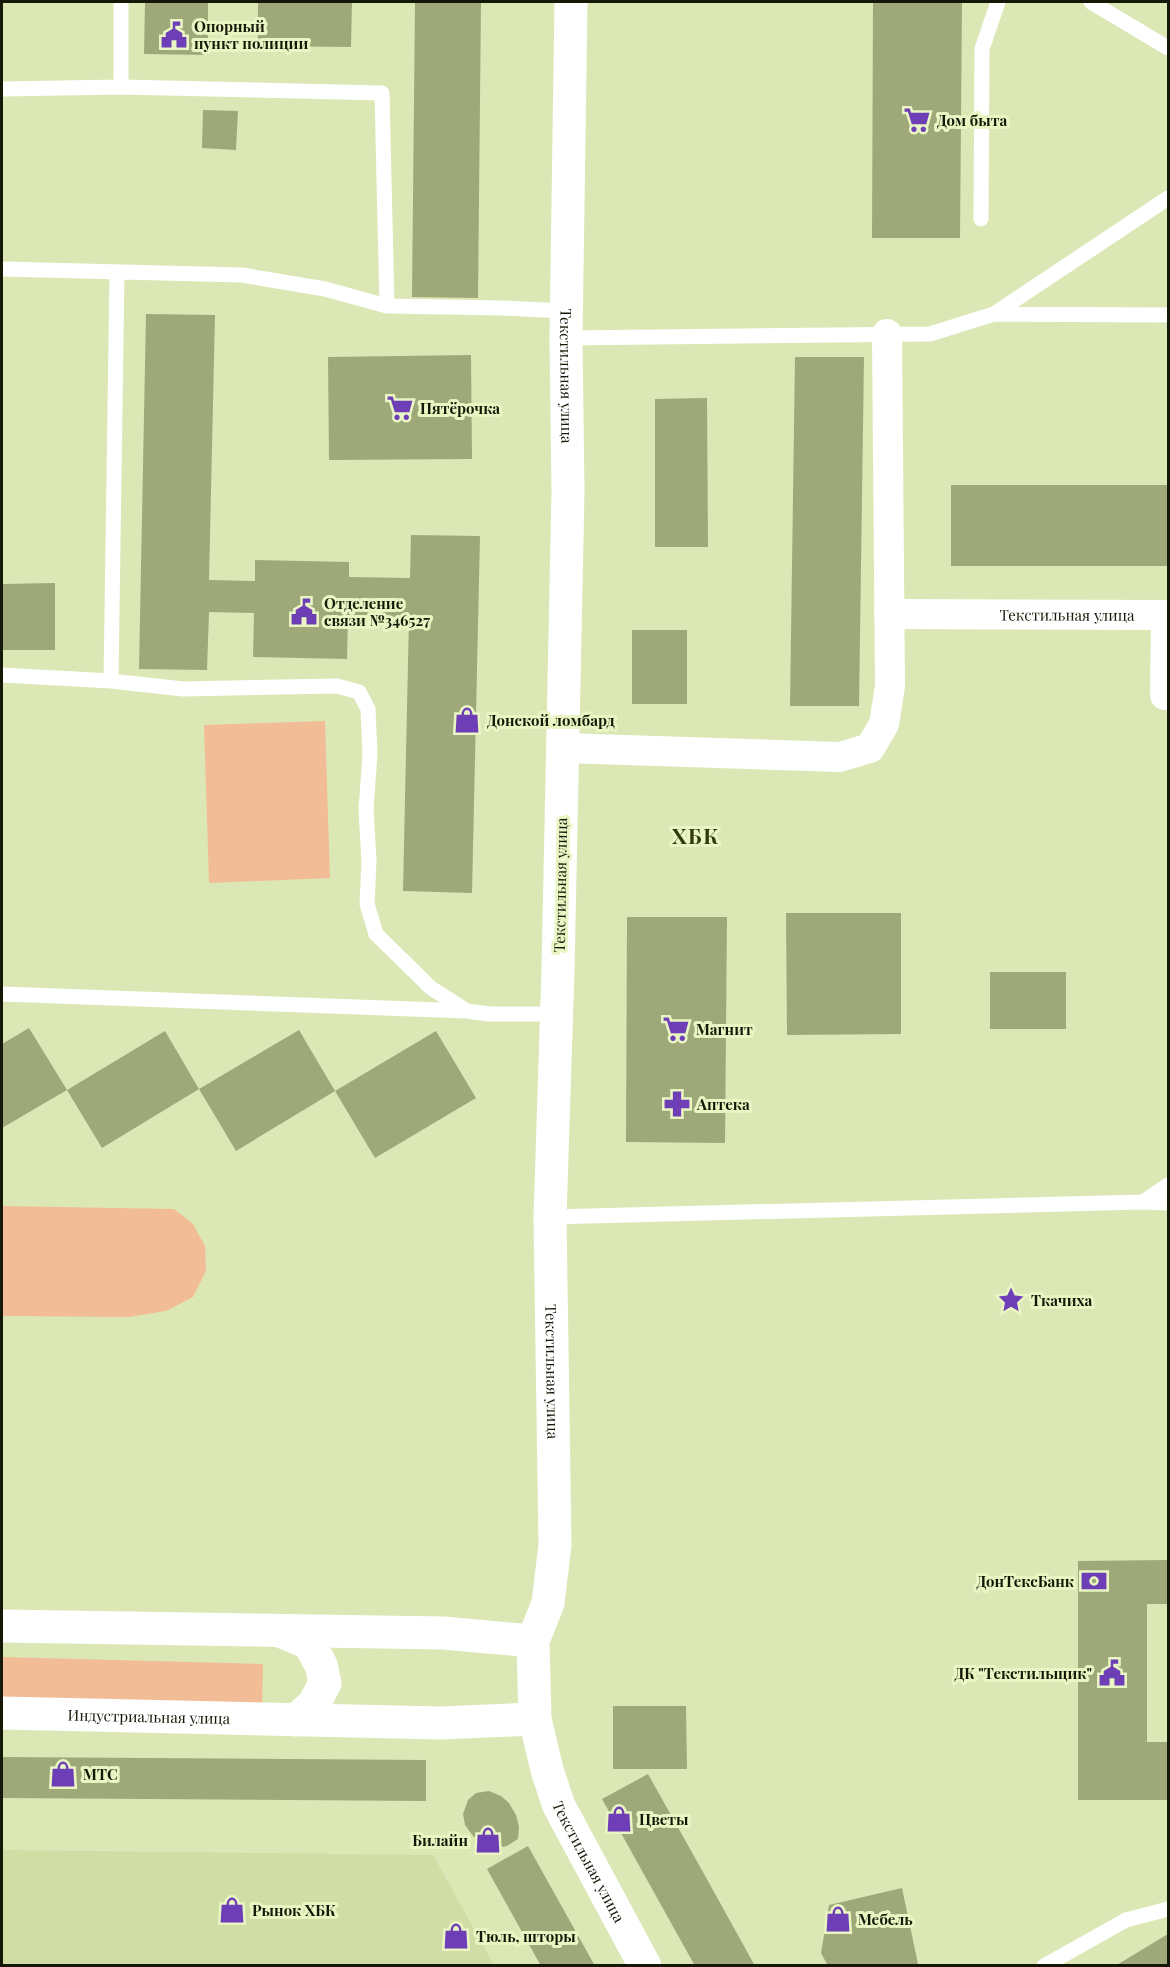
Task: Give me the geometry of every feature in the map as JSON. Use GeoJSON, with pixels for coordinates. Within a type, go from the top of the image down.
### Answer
{"type":"FeatureCollection","features":[{"type":"Feature","properties":{"kind":"main road","name":"Текстильная улица"},"geometry":{"type":"LineString","coordinates":[[572,2],[566,325],[568,492],[557,1014],[550,1217],[555,1545],[548,1603],[533,1641],[535,1719],[547,1770],[559,1806],[645,1965]]}},
{"type":"Feature","properties":{"kind":"main road"},"geometry":{"type":"LineString","coordinates":[[2,1626],[443,1634],[533,1641]]}},
{"type":"Feature","properties":{"kind":"main road"},"geometry":{"type":"LineString","coordinates":[[280,1631],[309,1643],[321,1665],[325,1683],[314,1704],[296,1720]]}},
{"type":"Feature","properties":{"kind":"main road","name":"Индустриальная улица"},"geometry":{"type":"LineString","coordinates":[[2,1713],[440,1723],[535,1719]]}},
{"type":"Feature","properties":{"kind":"street"},"geometry":{"type":"LineString","coordinates":[[563,748],[840,757],[870,748],[884,724],[890,686],[887,334]]}},
{"type":"Feature","properties":{"kind":"street","name":"Текстильная улица"},"geometry":{"type":"LineString","coordinates":[[889,614],[1166,615],[1165,695]]}},
{"type":"Feature","properties":{"kind":"lane"},"geometry":{"type":"LineString","coordinates":[[121,2],[121,87]]}},
{"type":"Feature","properties":{"kind":"lane"},"geometry":{"type":"LineString","coordinates":[[981,219],[982,49],[999,2]]}},
{"type":"Feature","properties":{"kind":"lane"},"geometry":{"type":"LineString","coordinates":[[1091,2],[1168,48]]}},
{"type":"Feature","properties":{"kind":"lane"},"geometry":{"type":"LineString","coordinates":[[2,89],[121,87],[382,93],[387,306]]}},
{"type":"Feature","properties":{"kind":"lane"},"geometry":{"type":"LineString","coordinates":[[2,269],[242,275],[325,289],[387,306],[502,308],[566,325],[930,334],[994,314],[1168,198]]}},
{"type":"Feature","properties":{"kind":"lane"},"geometry":{"type":"LineString","coordinates":[[111,681],[117,272]]}},
{"type":"Feature","properties":{"kind":"lane"},"geometry":{"type":"LineString","coordinates":[[994,314],[1168,315]]}},
{"type":"Feature","properties":{"kind":"lane"},"geometry":{"type":"LineString","coordinates":[[2,675],[111,681],[183,689],[337,686],[359,692],[368,709],[370,754],[366,809],[369,861],[367,904],[376,934],[431,988],[467,1011]]}},
{"type":"Feature","properties":{"kind":"lane"},"geometry":{"type":"LineString","coordinates":[[2,994],[467,1011],[489,1014],[557,1014]]}},
{"type":"Feature","properties":{"kind":"lane"},"geometry":{"type":"LineString","coordinates":[[1143,1202],[1168,1185]]}},
{"type":"Feature","properties":{"kind":"lane"},"geometry":{"type":"LineString","coordinates":[[550,1217],[1168,1203]]}},
{"type":"Feature","properties":{"kind":"lane"},"geometry":{"type":"LineString","coordinates":[[1044,1965],[1126,1920],[1168,1909]]}},
{"type":"Feature","properties":{"kind":"shaded area"},"geometry":{"type":"Polygon","coordinates":[[[325,721],[330,878],[209,883],[204,725],[325,721]]]}},
{"type":"Feature","properties":{"kind":"shaded area"},"geometry":{"type":"Polygon","coordinates":[[[2,1206],[174,1209],[193,1224],[205,1246],[206,1271],[193,1297],[166,1311],[129,1317],[2,1316],[2,1206]]]}},
{"type":"Feature","properties":{"kind":"shaded area"},"geometry":{"type":"Polygon","coordinates":[[[2,1657],[263,1664],[262,1708],[2,1702],[2,1657]]]}},
{"type":"Feature","properties":{"kind":"shaded area","name":"Рынок ХБК"},"geometry":{"type":"Polygon","coordinates":[[[2,1850],[433,1855],[494,1965],[2,1965],[2,1850]]]}},
{"type":"Feature","properties":{"kind":"building"},"geometry":{"type":"Polygon","coordinates":[[[145,2],[208,2],[208,55],[144,54],[145,2]]]}},
{"type":"Feature","properties":{"kind":"building"},"geometry":{"type":"Polygon","coordinates":[[[258,2],[352,2],[351,47],[258,46],[258,2]]]}},
{"type":"Feature","properties":{"kind":"building"},"geometry":{"type":"Polygon","coordinates":[[[415,2],[481,2],[478,298],[412,297],[415,2]]]}},
{"type":"Feature","properties":{"kind":"building","name":"Дом быта"},"geometry":{"type":"Polygon","coordinates":[[[873,2],[962,2],[960,238],[872,238],[873,2]]]}},
{"type":"Feature","properties":{"kind":"building"},"geometry":{"type":"Polygon","coordinates":[[[203,110],[238,111],[236,150],[202,148],[203,110]]]}},
{"type":"Feature","properties":{"kind":"building"},"geometry":{"type":"Polygon","coordinates":[[[146,314],[215,315],[209,580],[255,581],[255,560],[349,562],[349,577],[410,578],[411,535],[480,536],[472,893],[403,891],[409,617],[348,616],[347,659],[253,657],[254,613],[209,612],[207,670],[139,669],[146,314]]]}},
{"type":"Feature","properties":{"kind":"building","name":"Пятёрочка"},"geometry":{"type":"Polygon","coordinates":[[[471,355],[472,459],[329,460],[328,357],[471,355]]]}},
{"type":"Feature","properties":{"kind":"building"},"geometry":{"type":"Polygon","coordinates":[[[795,357],[864,357],[859,706],[790,706],[795,357]]]}},
{"type":"Feature","properties":{"kind":"building"},"geometry":{"type":"Polygon","coordinates":[[[707,398],[708,547],[655,547],[655,399],[707,398]]]}},
{"type":"Feature","properties":{"kind":"building"},"geometry":{"type":"Polygon","coordinates":[[[951,485],[1168,485],[1168,566],[951,566],[951,485]]]}},
{"type":"Feature","properties":{"kind":"building"},"geometry":{"type":"Polygon","coordinates":[[[55,583],[55,650],[2,650],[2,584],[55,583]]]}},
{"type":"Feature","properties":{"kind":"building"},"geometry":{"type":"Polygon","coordinates":[[[632,630],[687,630],[687,704],[632,704],[632,630]]]}},
{"type":"Feature","properties":{"kind":"building"},"geometry":{"type":"Polygon","coordinates":[[[786,913],[901,913],[901,1034],[787,1035],[786,913]]]}},
{"type":"Feature","properties":{"kind":"building","name":"Магнит"},"geometry":{"type":"Polygon","coordinates":[[[627,917],[727,917],[725,1143],[626,1142],[627,917]]]}},
{"type":"Feature","properties":{"kind":"building"},"geometry":{"type":"Polygon","coordinates":[[[990,972],[1066,972],[1066,1029],[990,1029],[990,972]]]}},
{"type":"Feature","properties":{"kind":"building"},"geometry":{"type":"Polygon","coordinates":[[[29,1028],[67,1090],[2,1128],[2,1044],[29,1028]]]}},
{"type":"Feature","properties":{"kind":"building"},"geometry":{"type":"Polygon","coordinates":[[[299,1030],[335,1091],[236,1151],[199,1089],[299,1030]]]}},
{"type":"Feature","properties":{"kind":"building"},"geometry":{"type":"Polygon","coordinates":[[[165,1031],[199,1089],[102,1148],[67,1090],[165,1031]]]}},
{"type":"Feature","properties":{"kind":"building"},"geometry":{"type":"Polygon","coordinates":[[[436,1031],[476,1098],[375,1158],[335,1091],[436,1031]]]}},
{"type":"Feature","properties":{"kind":"building","name":"ДК \"Текстильщик\""},"geometry":{"type":"Polygon","coordinates":[[[1168,1560],[1168,1604],[1147,1604],[1147,1742],[1168,1742],[1168,1800],[1078,1800],[1078,1561],[1168,1560]]]}},
{"type":"Feature","properties":{"kind":"building"},"geometry":{"type":"Polygon","coordinates":[[[613,1706],[686,1706],[687,1769],[613,1769],[613,1706]]]}},
{"type":"Feature","properties":{"kind":"building"},"geometry":{"type":"Polygon","coordinates":[[[2,1757],[426,1760],[426,1801],[2,1798],[2,1757]]]}},
{"type":"Feature","properties":{"kind":"building"},"geometry":{"type":"Polygon","coordinates":[[[648,1774],[755,1966],[695,1966],[602,1799],[648,1774]]]}},
{"type":"Feature","properties":{"kind":"building"},"geometry":{"type":"Polygon","coordinates":[[[489,1791],[501,1796],[509,1803],[516,1815],[519,1827],[518,1839],[507,1846],[495,1848],[482,1843],[465,1825],[463,1814],[468,1800],[476,1793],[489,1791]]]}},
{"type":"Feature","properties":{"kind":"building"},"geometry":{"type":"Polygon","coordinates":[[[528,1846],[595,1966],[541,1966],[487,1869],[528,1846]]]}},
{"type":"Feature","properties":{"kind":"building"},"geometry":{"type":"Polygon","coordinates":[[[902,1888],[918,1964],[828,1966],[821,1953],[829,1905],[902,1888]]]}},
{"type":"Feature","properties":{"kind":"building"},"geometry":{"type":"Polygon","coordinates":[[[1168,1934],[1168,1966],[1115,1966],[1168,1934]]]}},
{"type":"Feature","properties":{"kind":"place","name":"Опорный пункт полиции"},"geometry":{"type":"Point","coordinates":[174,35]}},
{"type":"Feature","properties":{"kind":"place","name":"Дом быта"},"geometry":{"type":"Point","coordinates":[917,120]}},
{"type":"Feature","properties":{"kind":"place","name":"Пятёрочка"},"geometry":{"type":"Point","coordinates":[400,408]}},
{"type":"Feature","properties":{"kind":"place","name":"Отделение связи №346527"},"geometry":{"type":"Point","coordinates":[304,612]}},
{"type":"Feature","properties":{"kind":"place","name":"Донской ломбард"},"geometry":{"type":"Point","coordinates":[467,720]}},
{"type":"Feature","properties":{"kind":"place","name":"Магнит"},"geometry":{"type":"Point","coordinates":[676,1029]}},
{"type":"Feature","properties":{"kind":"place","name":"Аптека"},"geometry":{"type":"Point","coordinates":[677,1104]}},
{"type":"Feature","properties":{"kind":"place","name":"Ткачиха"},"geometry":{"type":"Point","coordinates":[1011,1300]}},
{"type":"Feature","properties":{"kind":"place","name":"ДонТексБанк"},"geometry":{"type":"Point","coordinates":[1094,1581]}},
{"type":"Feature","properties":{"kind":"place","name":"ДК \"Текстильщик\""},"geometry":{"type":"Point","coordinates":[1112,1673]}},
{"type":"Feature","properties":{"kind":"place","name":"МТС"},"geometry":{"type":"Point","coordinates":[63,1774]}},
{"type":"Feature","properties":{"kind":"place","name":"Цветы"},"geometry":{"type":"Point","coordinates":[619,1819]}},
{"type":"Feature","properties":{"kind":"place","name":"Билайн"},"geometry":{"type":"Point","coordinates":[488,1840]}},
{"type":"Feature","properties":{"kind":"place","name":"Рынок ХБК"},"geometry":{"type":"Point","coordinates":[232,1910]}},
{"type":"Feature","properties":{"kind":"place","name":"Мебель"},"geometry":{"type":"Point","coordinates":[838,1919]}},
{"type":"Feature","properties":{"kind":"place","name":"Тюль, шторы"},"geometry":{"type":"Point","coordinates":[456,1936]}},
{"type":"Feature","properties":{"kind":"district","name":"ХБК"},"geometry":{"type":"Point","coordinates":[696,835]}}]}
